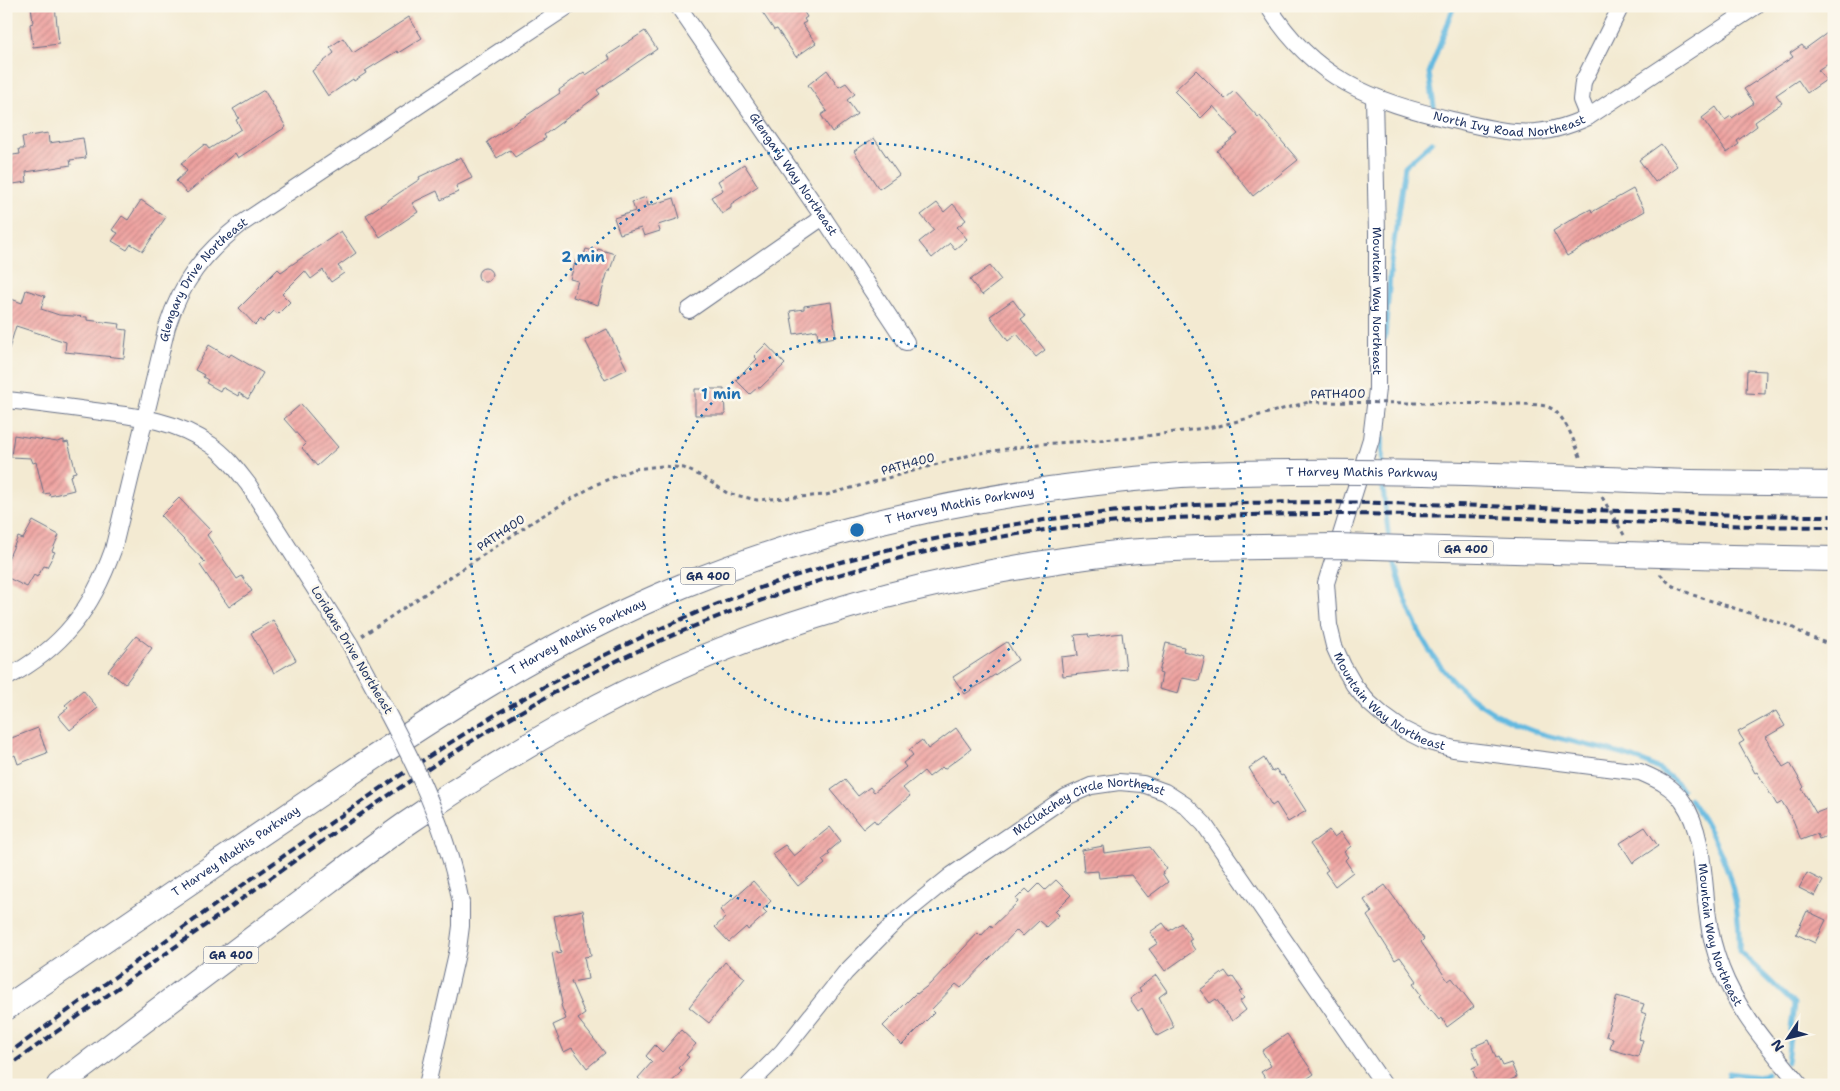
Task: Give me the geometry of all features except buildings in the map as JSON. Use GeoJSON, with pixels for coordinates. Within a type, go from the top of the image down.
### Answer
{"type":"FeatureCollection","features":[{"type":"Feature","properties":{"kind":"highway","name":"T Harvey Mathis Parkway"},"geometry":{"type":"LineString","coordinates":[[6,1008],[402,738],[479,689],[544,652],[679,587],[746,561],[819,537],[961,502],[1112,480],[1181,474],[1258,471],[1339,471],[1689,482],[1834,484]]}},
{"type":"Feature","properties":{"kind":"highway","name":"GA 400"},"geometry":{"type":"LineString","coordinates":[[59,1085],[403,826],[517,752],[579,717],[708,655],[772,630],[840,607],[976,574],[1120,553],[1201,548],[1270,545],[1337,546],[1834,559]]}},
{"type":"Feature","properties":{"kind":"street","name":"Glengary Drive Northeast"},"geometry":{"type":"LineString","coordinates":[[6,678],[28,666],[54,646],[76,622],[94,595],[113,550],[167,327],[175,304],[194,269],[218,242],[241,224],[568,6]]}},
{"type":"Feature","properties":{"kind":"street","name":"Glengary Way Northeast"},"geometry":{"type":"LineString","coordinates":[[678,6],[906,342]]}},
{"type":"Feature","properties":{"kind":"street","name":"North Ivy Road Northeast"},"geometry":{"type":"LineString","coordinates":[[1268,6],[1281,27],[1299,48],[1320,66],[1352,86],[1374,97],[1417,112],[1517,133],[1552,131],[1588,117],[1756,6]]}},
{"type":"Feature","properties":{"kind":"street"},"geometry":{"type":"LineString","coordinates":[[1588,117],[1581,100],[1583,82],[1621,6]]}},
{"type":"Feature","properties":{"kind":"street","name":"Mountain Way Northeast"},"geometry":{"type":"LineString","coordinates":[[1374,97],[1377,389],[1371,439],[1326,583],[1328,625],[1340,659],[1354,684],[1368,702],[1402,729],[1426,741],[1454,749],[1640,772],[1663,782],[1682,800],[1691,814],[1696,829],[1713,944],[1734,998],[1756,1032],[1800,1085]]}},
{"type":"Feature","properties":{"kind":"street"},"geometry":{"type":"LineString","coordinates":[[689,310],[822,217]]}},
{"type":"Feature","properties":{"kind":"street","name":"Loridans Drive Northeast"},"geometry":{"type":"LineString","coordinates":[[6,400],[145,418],[191,432],[212,445],[231,464],[258,498],[350,644],[392,717],[432,802],[455,871],[461,903],[458,949],[427,1085]]}},
{"type":"Feature","properties":{"kind":"street","name":"McClatchey Circle Northeast"},"geometry":{"type":"LineString","coordinates":[[749,1085],[782,1052],[844,973],[898,918],[952,875],[1066,797],[1091,786],[1119,782],[1143,784],[1165,792],[1185,804],[1204,824],[1384,1085]]}},
{"type":"Feature","properties":{"kind":"path","name":"PATH400"},"geometry":{"type":"LineString","coordinates":[[350,644],[537,518],[597,484],[634,469],[662,466],[684,468],[703,477],[727,493],[757,500],[826,495],[974,454],[1039,444],[1132,438],[1219,426],[1310,402],[1525,404]]}},
{"type":"Feature","properties":{"kind":"waterway"},"geometry":{"type":"LineString","coordinates":[[1434,106],[1429,73],[1454,6]]}},
{"type":"Feature","properties":{"kind":"waterway"},"geometry":{"type":"LineString","coordinates":[[1385,338],[1391,262],[1405,166],[1432,142]]}},
{"type":"Feature","properties":{"kind":"waterway"},"geometry":{"type":"LineString","coordinates":[[1382,465],[1383,402]]}},
{"type":"Feature","properties":{"kind":"waterway"},"geometry":{"type":"LineString","coordinates":[[1382,479],[1389,540]]}},
{"type":"Feature","properties":{"kind":"waterway"},"geometry":{"type":"LineString","coordinates":[[1392,553],[1400,584],[1422,638],[1437,662],[1455,683],[1477,702],[1503,718],[1533,731],[1622,754],[1644,762],[1664,772],[1682,789]]}},
{"type":"Feature","properties":{"kind":"waterway"},"geometry":{"type":"LineString","coordinates":[[1690,799],[1712,834],[1728,871],[1737,909],[1739,951],[1794,1004],[1787,1062]]}},
{"type":"Feature","properties":{"kind":"waterway"},"geometry":{"type":"LineString","coordinates":[[1727,1085],[1729,1073],[1759,1077],[1767,1073]]}},
{"type":"Feature","properties":{"kind":"railway"},"geometry":{"type":"LineString","coordinates":[[6,1055],[334,821],[398,777],[495,715],[590,662],[639,638],[739,595],[791,577],[895,548],[1002,526],[1110,512],[1204,505],[1298,502],[1393,503],[1704,514],[1834,516]]}},
{"type":"Feature","properties":{"kind":"railway"},"geometry":{"type":"LineString","coordinates":[[6,1068],[343,827],[414,778],[488,731],[563,688],[628,655],[764,599],[833,576],[975,541],[1047,530],[1120,522],[1209,516],[1387,515],[1834,527]]}}]}
